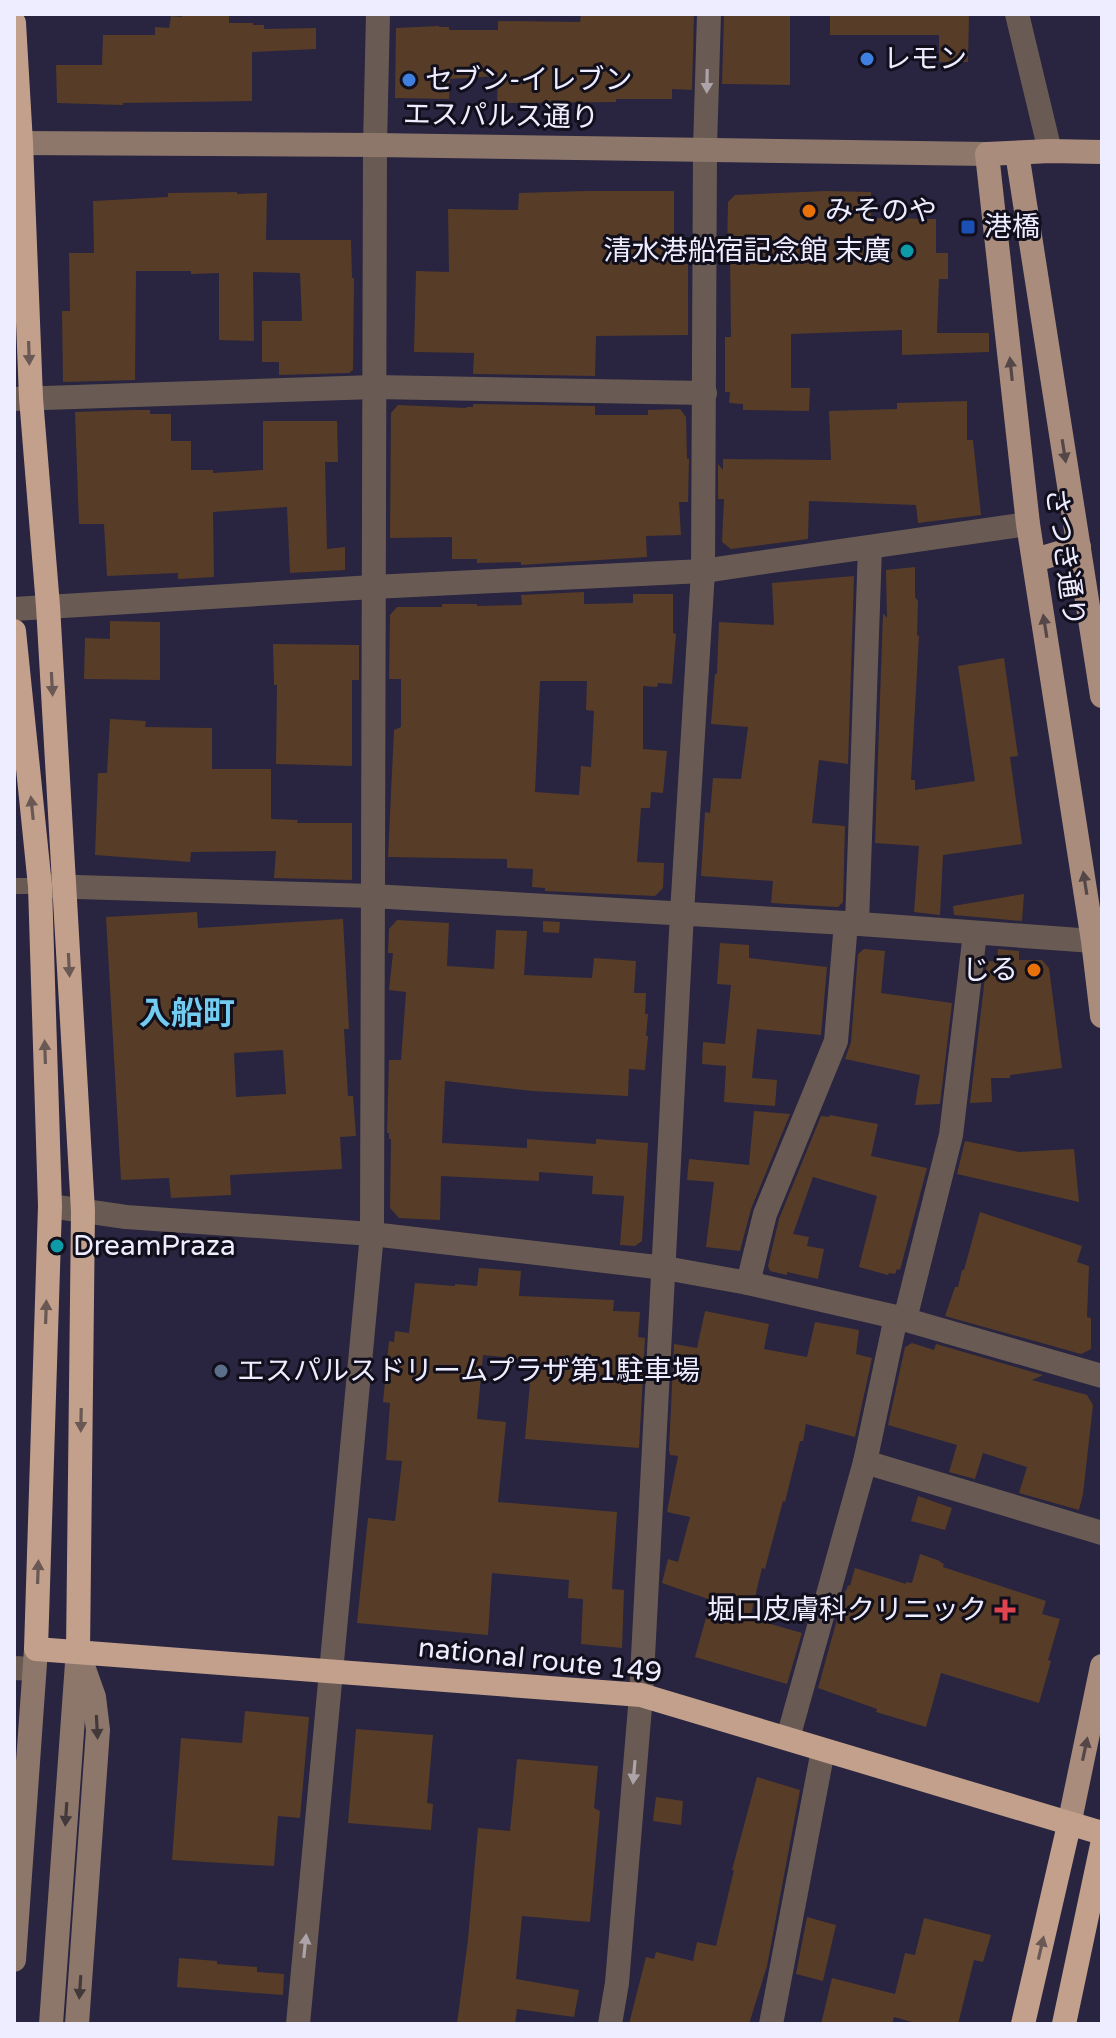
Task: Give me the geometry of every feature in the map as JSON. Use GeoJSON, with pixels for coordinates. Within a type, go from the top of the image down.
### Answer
{"type":"FeatureCollection","features":[{"type":"Feature","properties":{"kind":"highway"},"geometry":{"type":"LineString","coordinates":[[14,23],[22,399],[48,606],[52,886],[50,1206],[28,1662]]}},
{"type":"Feature","properties":{"kind":"highway"},"geometry":{"type":"LineString","coordinates":[[14,631],[52,886],[83,1211],[78,1652]]}},
{"type":"Feature","properties":{"kind":"highway","name":"national route 149"},"geometry":{"type":"LineString","coordinates":[[28,1662],[78,1652],[641,1695],[1102,1833]]}},
{"type":"Feature","properties":{"kind":"highway"},"geometry":{"type":"LineString","coordinates":[[1023,2024],[1069,1825]]}},
{"type":"Feature","properties":{"kind":"highway"},"geometry":{"type":"LineString","coordinates":[[1064,2024],[1102,1845]]}},
{"type":"Feature","properties":{"kind":"main road"},"geometry":{"type":"LineString","coordinates":[[987,154],[1102,152]]}},
{"type":"Feature","properties":{"kind":"main road","name":"さつき通り"},"geometry":{"type":"LineString","coordinates":[[1017,153],[1079,547],[1093,574],[1102,696]]}},
{"type":"Feature","properties":{"kind":"main road","name":"さつき通り"},"geometry":{"type":"LineString","coordinates":[[987,154],[1028,524],[1098,940],[1102,1016]]}},
{"type":"Feature","properties":{"kind":"main road"},"geometry":{"type":"LineString","coordinates":[[1035,560],[1079,547]]}},
{"type":"Feature","properties":{"kind":"main road"},"geometry":{"type":"LineString","coordinates":[[1069,1825],[1102,1666]]}},
{"type":"Feature","properties":{"kind":"street"},"geometry":{"type":"LineString","coordinates":[[298,2024],[372,1234],[378,14]]}},
{"type":"Feature","properties":{"kind":"street"},"geometry":{"type":"LineString","coordinates":[[610,2024],[617,1983],[641,1695],[703,571],[705,148],[709,14]]}},
{"type":"Feature","properties":{"kind":"street"},"geometry":{"type":"LineString","coordinates":[[1017,14],[1058,151]]}},
{"type":"Feature","properties":{"kind":"street","name":"エスパルス通り"},"geometry":{"type":"LineString","coordinates":[[17,143],[705,148],[987,154]]}},
{"type":"Feature","properties":{"kind":"street"},"geometry":{"type":"LineString","coordinates":[[22,399],[375,387],[705,393]]}},
{"type":"Feature","properties":{"kind":"street"},"geometry":{"type":"LineString","coordinates":[[14,609],[703,571],[1028,524]]}},
{"type":"Feature","properties":{"kind":"street"},"geometry":{"type":"LineString","coordinates":[[748,1283],[765,1214],[836,1041],[851,923],[870,547]]}},
{"type":"Feature","properties":{"kind":"street"},"geometry":{"type":"LineString","coordinates":[[52,886],[372,896],[1098,940]]}},
{"type":"Feature","properties":{"kind":"street"},"geometry":{"type":"LineString","coordinates":[[788,1738],[951,1135],[975,933]]}},
{"type":"Feature","properties":{"kind":"street"},"geometry":{"type":"LineString","coordinates":[[50,1206],[126,1217],[372,1234],[665,1268],[748,1283],[900,1318],[1102,1376]]}},
{"type":"Feature","properties":{"kind":"street"},"geometry":{"type":"LineString","coordinates":[[865,1462],[1102,1533]]}},
{"type":"Feature","properties":{"kind":"street"},"geometry":{"type":"LineString","coordinates":[[51,2024],[78,1652]]}},
{"type":"Feature","properties":{"kind":"street"},"geometry":{"type":"LineString","coordinates":[[77,2024],[98,1730],[94,1697],[78,1652]]}},
{"type":"Feature","properties":{"kind":"street"},"geometry":{"type":"LineString","coordinates":[[14,1960],[25,1784],[28,1662]]}},
{"type":"Feature","properties":{"kind":"street"},"geometry":{"type":"LineString","coordinates":[[771,2024],[823,1750]]}},
{"type":"Feature","properties":{"kind":"street"},"geometry":{"type":"LineString","coordinates":[[14,1813],[25,1784]]}},
{"type":"Feature","properties":{"kind":"lane"},"geometry":{"type":"LineString","coordinates":[[14,886],[52,886]]}},
{"type":"Feature","properties":{"kind":"building"},"geometry":{"type":"Polygon","coordinates":[[[182,14],[229,14],[229,23],[253,23],[264,25],[264,29],[316,28],[316,49],[252,52],[252,101],[123,105],[57,103],[56,65],[102,65],[103,35],[155,35],[155,27],[169,28],[171,16],[182,17],[182,14]]]}},
{"type":"Feature","properties":{"kind":"building"},"geometry":{"type":"Polygon","coordinates":[[[581,14],[694,14],[692,90],[672,89],[672,99],[497,103],[498,76],[450,79],[449,99],[395,98],[396,28],[439,26],[449,27],[449,30],[498,30],[498,21],[580,22],[581,14]]]}},
{"type":"Feature","properties":{"kind":"building"},"geometry":{"type":"Polygon","coordinates":[[[724,14],[790,14],[790,85],[722,84],[724,14]]]}},
{"type":"Feature","properties":{"kind":"building"},"geometry":{"type":"Polygon","coordinates":[[[830,14],[969,14],[968,62],[939,62],[939,35],[830,35],[830,14]]]}},
{"type":"Feature","properties":{"kind":"building"},"geometry":{"type":"Polygon","coordinates":[[[674,191],[674,260],[684,260],[684,264],[688,264],[688,335],[596,336],[595,376],[473,374],[474,353],[414,352],[416,271],[449,272],[448,209],[518,210],[519,193],[674,191]]]}},
{"type":"Feature","properties":{"kind":"building"},"geometry":{"type":"Polygon","coordinates":[[[871,192],[871,218],[936,219],[936,253],[948,253],[948,279],[939,279],[937,333],[989,333],[989,352],[902,355],[902,330],[791,334],[791,388],[810,388],[809,411],[743,410],[743,404],[729,403],[730,392],[725,392],[725,337],[731,337],[728,202],[735,195],[871,192]]]}},
{"type":"Feature","properties":{"kind":"building"},"geometry":{"type":"Polygon","coordinates":[[[168,193],[267,193],[266,240],[351,240],[354,278],[353,370],[349,373],[279,375],[279,362],[262,362],[262,321],[302,321],[300,273],[253,272],[254,341],[219,340],[219,273],[136,271],[135,380],[63,382],[62,311],[70,311],[69,253],[94,253],[93,201],[168,197],[168,193]]]}},
{"type":"Feature","properties":{"kind":"building"},"geometry":{"type":"Polygon","coordinates":[[[967,401],[967,440],[973,440],[981,515],[918,523],[916,505],[809,501],[808,539],[731,549],[722,542],[724,499],[718,499],[718,464],[723,470],[723,459],[831,460],[829,411],[897,409],[897,403],[967,401]]]}},
{"type":"Feature","properties":{"kind":"building"},"geometry":{"type":"Polygon","coordinates":[[[473,404],[595,406],[595,415],[648,415],[648,410],[680,409],[686,417],[689,459],[688,502],[679,502],[681,535],[646,536],[647,557],[521,565],[521,562],[477,563],[477,559],[452,559],[452,537],[390,538],[391,413],[398,405],[466,408],[473,407],[473,404]]]}},
{"type":"Feature","properties":{"kind":"building"},"geometry":{"type":"Polygon","coordinates":[[[150,410],[150,414],[171,414],[171,441],[191,441],[191,470],[213,470],[213,473],[263,470],[263,421],[337,421],[338,462],[325,462],[327,549],[345,547],[345,570],[290,573],[287,507],[213,512],[214,577],[178,579],[178,573],[107,576],[104,524],[79,524],[75,412],[150,410]]]}},
{"type":"Feature","properties":{"kind":"building"},"geometry":{"type":"Polygon","coordinates":[[[915,567],[919,635],[911,780],[915,780],[915,790],[975,781],[958,666],[1004,658],[1018,756],[1010,757],[1022,844],[943,855],[940,915],[914,912],[919,846],[875,843],[883,613],[887,618],[886,570],[915,567]]]}},
{"type":"Feature","properties":{"kind":"building"},"geometry":{"type":"Polygon","coordinates":[[[854,576],[848,764],[819,760],[812,823],[845,826],[843,902],[838,907],[771,903],[773,881],[701,876],[705,812],[710,813],[713,778],[741,779],[748,727],[711,724],[719,622],[774,625],[772,583],[854,576]]]}},
{"type":"Feature","properties":{"kind":"building"},"geometry":{"type":"Polygon","coordinates":[[[584,592],[584,604],[633,603],[633,594],[673,594],[673,633],[676,634],[672,684],[643,686],[643,749],[667,751],[663,793],[651,792],[650,808],[641,808],[637,862],[664,863],[663,888],[655,896],[545,891],[545,888],[532,887],[533,869],[507,868],[507,859],[388,857],[394,730],[401,727],[401,679],[389,679],[390,615],[397,607],[522,605],[521,595],[584,592]],[[540,681],[535,792],[579,795],[581,766],[591,767],[594,711],[586,710],[587,681],[540,681]]]}},
{"type":"Feature","properties":{"kind":"building"},"geometry":{"type":"Polygon","coordinates":[[[110,621],[160,622],[160,680],[84,679],[85,638],[110,639],[110,621]]]}},
{"type":"Feature","properties":{"kind":"building"},"geometry":{"type":"Polygon","coordinates":[[[273,644],[359,645],[359,680],[352,680],[352,766],[276,764],[277,685],[274,685],[273,644]]]}},
{"type":"Feature","properties":{"kind":"building"},"geometry":{"type":"Polygon","coordinates":[[[110,719],[146,721],[145,727],[212,728],[212,769],[271,769],[271,819],[298,820],[297,823],[352,823],[352,880],[274,878],[276,851],[191,852],[190,862],[95,855],[98,773],[107,773],[110,719]]]}},
{"type":"Feature","properties":{"kind":"building"},"geometry":{"type":"Polygon","coordinates":[[[1024,894],[1022,921],[954,915],[953,906],[1024,894]]]}},
{"type":"Feature","properties":{"kind":"building"},"geometry":{"type":"Polygon","coordinates":[[[197,912],[198,928],[343,919],[349,1029],[344,1029],[348,1096],[353,1096],[356,1136],[340,1137],[342,1169],[230,1175],[231,1195],[171,1198],[169,1178],[121,1180],[106,917],[197,912]],[[283,1050],[234,1053],[236,1097],[286,1094],[283,1050]]]}},
{"type":"Feature","properties":{"kind":"building"},"geometry":{"type":"Polygon","coordinates":[[[397,920],[449,923],[447,966],[494,969],[496,930],[527,931],[524,975],[592,978],[594,958],[636,961],[634,993],[646,993],[648,1036],[645,1070],[629,1069],[628,1096],[532,1091],[445,1081],[442,1143],[527,1148],[527,1139],[596,1144],[596,1139],[648,1143],[642,1241],[635,1246],[620,1245],[624,1196],[592,1194],[593,1176],[539,1172],[539,1181],[441,1176],[440,1220],[399,1218],[390,1208],[391,1139],[387,1133],[389,1060],[401,1060],[406,992],[389,990],[393,953],[388,953],[389,929],[397,920]]]}},
{"type":"Feature","properties":{"kind":"building"},"geometry":{"type":"Polygon","coordinates":[[[543,921],[560,922],[559,933],[543,932],[543,921]]]}},
{"type":"Feature","properties":{"kind":"building"},"geometry":{"type":"Polygon","coordinates":[[[720,943],[749,945],[749,958],[827,967],[821,1035],[757,1029],[752,1078],[777,1080],[775,1106],[724,1102],[726,1066],[702,1064],[703,1042],[725,1044],[731,985],[717,984],[720,943]]]}},
{"type":"Feature","properties":{"kind":"building"},"geometry":{"type":"Polygon","coordinates":[[[864,949],[885,951],[881,993],[952,1003],[940,1104],[915,1105],[920,1075],[845,1059],[851,1042],[858,954],[864,949]]]}},
{"type":"Feature","properties":{"kind":"building"},"geometry":{"type":"Polygon","coordinates":[[[998,949],[1019,951],[1019,960],[1042,960],[1049,968],[1062,1068],[1010,1075],[1010,1078],[991,1078],[992,1102],[970,1103],[987,961],[997,962],[998,949]]]}},
{"type":"Feature","properties":{"kind":"building"},"geometry":{"type":"Polygon","coordinates":[[[754,1111],[790,1114],[751,1209],[740,1251],[706,1247],[714,1182],[687,1180],[689,1159],[749,1165],[754,1111]]]}},
{"type":"Feature","properties":{"kind":"building"},"geometry":{"type":"Polygon","coordinates":[[[821,1116],[878,1124],[871,1156],[927,1168],[900,1270],[897,1269],[895,1274],[859,1267],[877,1196],[813,1177],[793,1234],[809,1237],[807,1246],[824,1249],[818,1279],[770,1271],[768,1266],[779,1219],[821,1116]]]}},
{"type":"Feature","properties":{"kind":"building"},"geometry":{"type":"Polygon","coordinates":[[[965,1141],[1019,1152],[1074,1149],[1079,1202],[957,1174],[965,1141]]]}},
{"type":"Feature","properties":{"kind":"building"},"geometry":{"type":"Polygon","coordinates":[[[980,1212],[1082,1246],[1077,1262],[1089,1266],[1087,1317],[1091,1318],[1091,1349],[1081,1354],[945,1316],[964,1270],[980,1212]]]}},
{"type":"Feature","properties":{"kind":"building"},"geometry":{"type":"Polygon","coordinates":[[[479,1268],[521,1271],[519,1296],[614,1300],[613,1311],[640,1312],[638,1337],[645,1338],[639,1448],[525,1439],[532,1360],[483,1355],[477,1419],[506,1422],[498,1502],[617,1512],[612,1589],[624,1590],[622,1648],[581,1644],[583,1599],[568,1598],[569,1580],[492,1573],[488,1635],[357,1623],[368,1518],[395,1521],[402,1461],[386,1460],[390,1403],[383,1402],[389,1341],[394,1342],[395,1331],[409,1333],[415,1283],[477,1286],[479,1268]]]}},
{"type":"Feature","properties":{"kind":"building"},"geometry":{"type":"Polygon","coordinates":[[[705,1311],[769,1324],[764,1349],[807,1357],[815,1322],[859,1330],[856,1354],[872,1358],[855,1437],[806,1424],[765,1569],[762,1568],[750,1618],[802,1633],[787,1684],[695,1657],[711,1600],[662,1583],[668,1559],[678,1562],[690,1517],[667,1512],[678,1456],[670,1455],[669,1450],[674,1344],[697,1348],[705,1311]]]}},
{"type":"Feature","properties":{"kind":"building"},"geometry":{"type":"Polygon","coordinates":[[[912,1343],[934,1350],[936,1344],[1043,1375],[1032,1380],[1087,1395],[1093,1405],[1079,1510],[1019,1493],[1027,1467],[983,1453],[975,1479],[949,1472],[957,1445],[888,1425],[905,1347],[912,1343]]]}},
{"type":"Feature","properties":{"kind":"building"},"geometry":{"type":"Polygon","coordinates":[[[918,1496],[952,1508],[945,1530],[911,1521],[918,1496]]]}},
{"type":"Feature","properties":{"kind":"building"},"geometry":{"type":"Polygon","coordinates":[[[920,1554],[940,1561],[943,1567],[1046,1601],[1042,1614],[1060,1619],[1039,1703],[941,1673],[926,1727],[876,1712],[877,1709],[818,1688],[845,1591],[850,1586],[855,1568],[906,1584],[912,1583],[920,1554]]]}},
{"type":"Feature","properties":{"kind":"building"},"geometry":{"type":"Polygon","coordinates":[[[245,1711],[309,1717],[300,1818],[278,1816],[274,1866],[172,1860],[181,1738],[242,1743],[245,1711]]]}},
{"type":"Feature","properties":{"kind":"building"},"geometry":{"type":"Polygon","coordinates":[[[356,1729],[433,1735],[427,1803],[433,1804],[431,1830],[348,1823],[356,1729]]]}},
{"type":"Feature","properties":{"kind":"building"},"geometry":{"type":"Polygon","coordinates":[[[517,1759],[598,1766],[594,1808],[600,1811],[590,1922],[522,1916],[516,1979],[579,1990],[574,2017],[517,2009],[515,2024],[457,2024],[478,1828],[510,1831],[517,1759]]]}},
{"type":"Feature","properties":{"kind":"building"},"geometry":{"type":"Polygon","coordinates":[[[757,1777],[800,1790],[767,1966],[749,2024],[629,2024],[646,1957],[654,1959],[656,1952],[693,1961],[697,1942],[716,1946],[757,1777]]]}},
{"type":"Feature","properties":{"kind":"building"},"geometry":{"type":"Polygon","coordinates":[[[656,1797],[683,1801],[681,1825],[653,1821],[656,1797]]]}},
{"type":"Feature","properties":{"kind":"building"},"geometry":{"type":"Polygon","coordinates":[[[807,1917],[836,1925],[823,1981],[796,1974],[807,1917]]]}},
{"type":"Feature","properties":{"kind":"building"},"geometry":{"type":"Polygon","coordinates":[[[924,1918],[991,1935],[983,1962],[974,1960],[958,2024],[919,2024],[894,2017],[892,2024],[821,2024],[832,1978],[895,1994],[905,1953],[915,1955],[924,1918]]]}},
{"type":"Feature","properties":{"kind":"building"},"geometry":{"type":"Polygon","coordinates":[[[179,1958],[257,1967],[257,1972],[284,1974],[283,1995],[177,1987],[179,1958]]]}},
{"type":"Feature","properties":{"kind":"place","name":"レモン"},"geometry":{"type":"Point","coordinates":[867,59]}},
{"type":"Feature","properties":{"kind":"place","name":"セブン-イレブン"},"geometry":{"type":"Point","coordinates":[409,80]}},
{"type":"Feature","properties":{"kind":"place","name":"みそのや"},"geometry":{"type":"Point","coordinates":[809,211]}},
{"type":"Feature","properties":{"kind":"place","name":"港橋"},"geometry":{"type":"Point","coordinates":[968,227]}},
{"type":"Feature","properties":{"kind":"place","name":"清水港船宿記念館 末廣"},"geometry":{"type":"Point","coordinates":[907,251]}},
{"type":"Feature","properties":{"kind":"place","name":"じる"},"geometry":{"type":"Point","coordinates":[1034,970]}},
{"type":"Feature","properties":{"kind":"place","name":"DreamPraza"},"geometry":{"type":"Point","coordinates":[57,1246]}},
{"type":"Feature","properties":{"kind":"place","name":"エスパルスドリームプラザ第1駐車場"},"geometry":{"type":"Point","coordinates":[221,1371]}},
{"type":"Feature","properties":{"kind":"place","name":"堀口皮膚科クリニック"},"geometry":{"type":"Point","coordinates":[1005,1610]}},
{"type":"Feature","properties":{"kind":"district","name":"入船町"},"geometry":{"type":"Point","coordinates":[187,1014]}}]}
